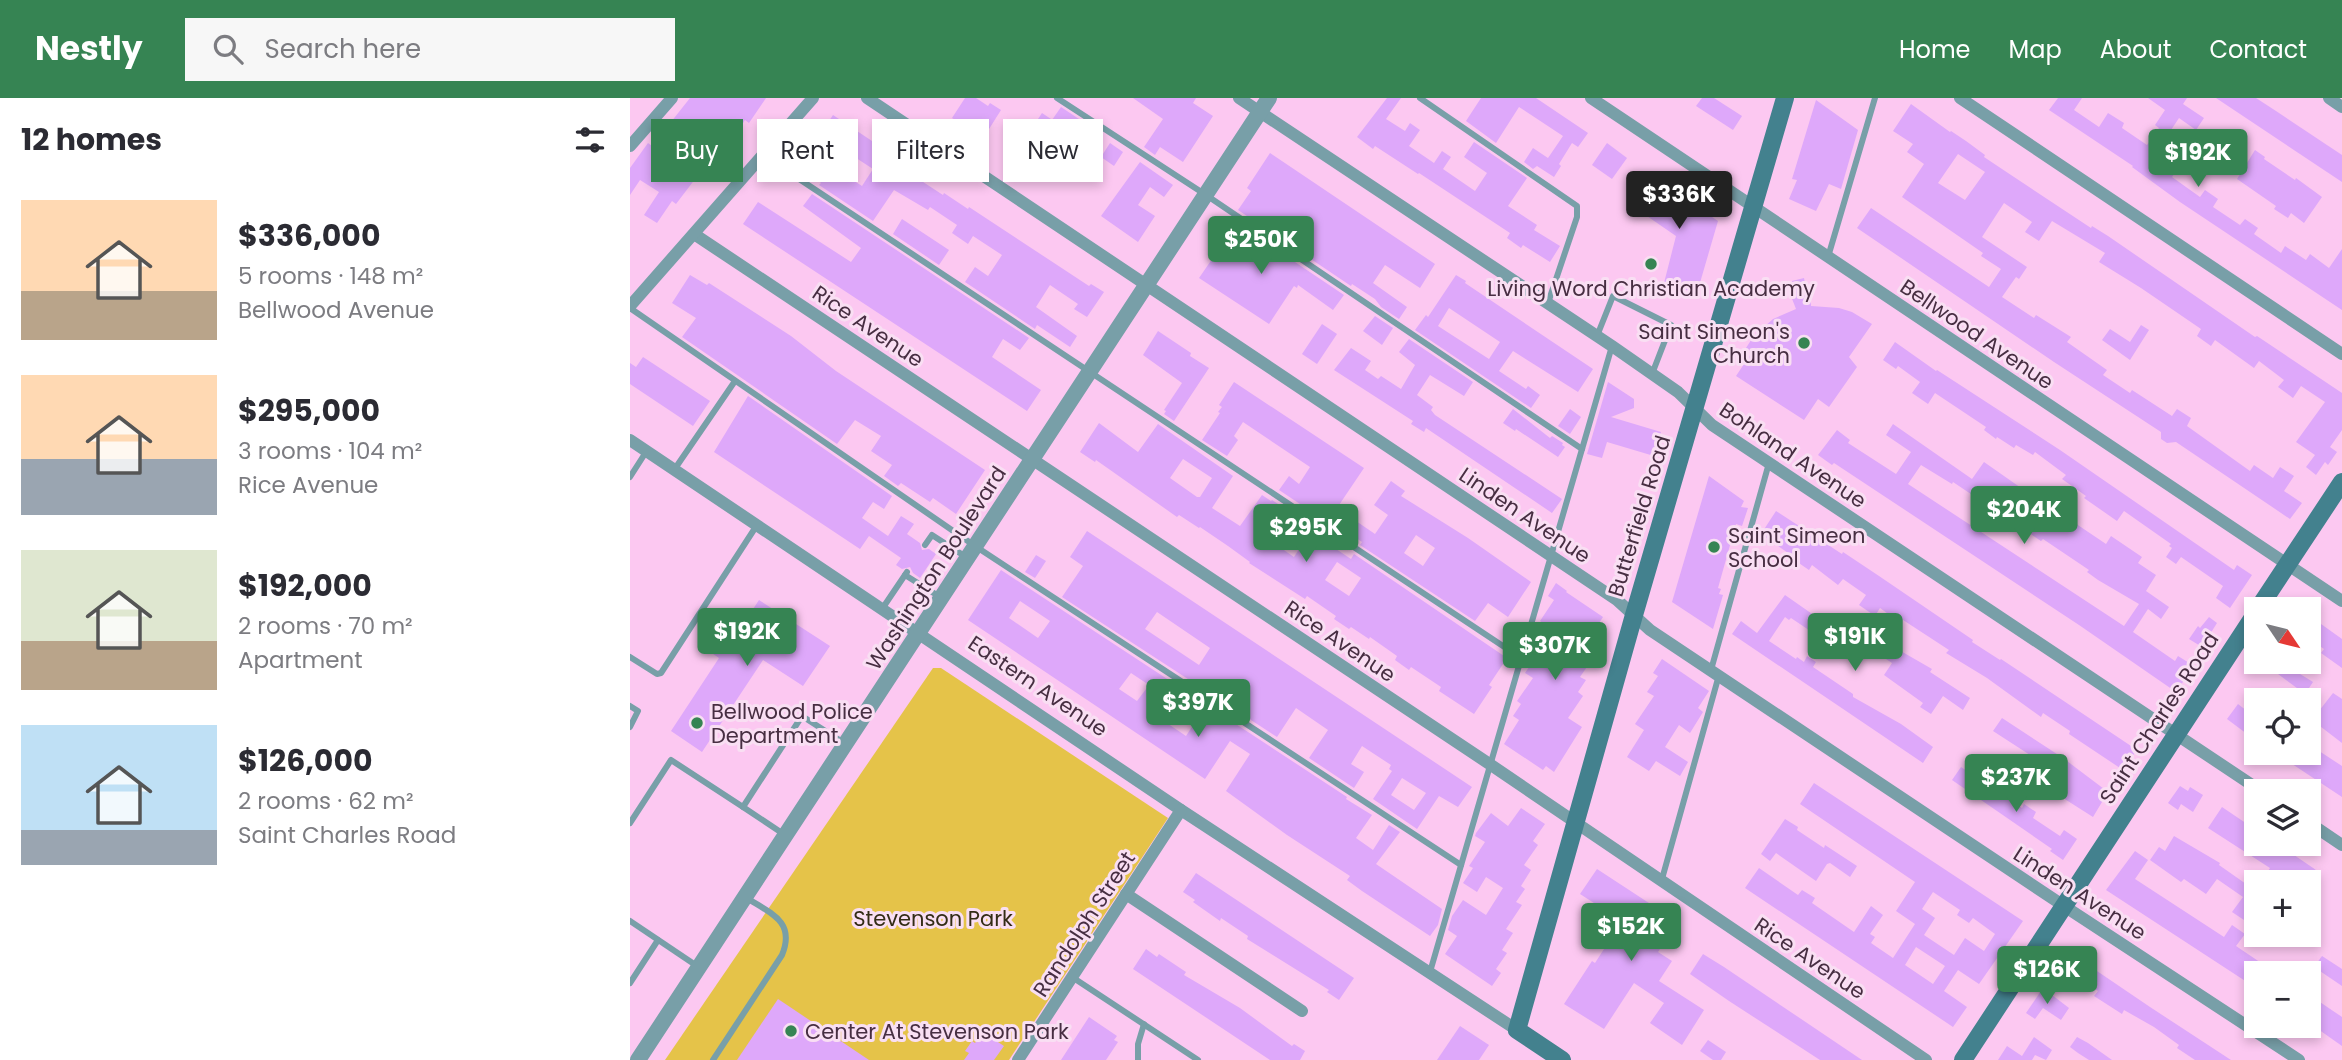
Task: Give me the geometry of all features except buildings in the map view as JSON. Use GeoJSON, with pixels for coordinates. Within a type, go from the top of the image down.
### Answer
{"type":"FeatureCollection","features":[{"type":"Feature","properties":{"kind":"main road","name":"Butterfield Road"},"geometry":{"type":"LineString","coordinates":[[1517,1030],[1634,615],[1785,98]]}},
{"type":"Feature","properties":{"kind":"main road","name":"Saint Charles Road"},"geometry":{"type":"LineString","coordinates":[[2266,597],[2342,482]]}},
{"type":"Feature","properties":{"kind":"main road","name":"Saint Charles Road"},"geometry":{"type":"LineString","coordinates":[[1963,1060],[2244,630]]}},
{"type":"Feature","properties":{"kind":"main road","name":"Eastern Avenue"},"geometry":{"type":"LineString","coordinates":[[1517,1030],[1563,1060]]}},
{"type":"Feature","properties":{"kind":"street"},"geometry":{"type":"LineString","coordinates":[[630,146],[672,98]]}},
{"type":"Feature","properties":{"kind":"street"},"geometry":{"type":"LineString","coordinates":[[795,119],[813,98]]}},
{"type":"Feature","properties":{"kind":"street","name":"Linden Avenue"},"geometry":{"type":"LineString","coordinates":[[867,98],[1617,600],[1650,630],[2299,1060]]}},
{"type":"Feature","properties":{"kind":"street","name":"Bohland Avenue"},"geometry":{"type":"LineString","coordinates":[[1239,98],[1264,105],[1678,392],[1712,425],[2244,780]]}},
{"type":"Feature","properties":{"kind":"street","name":"Bellwood Avenue"},"geometry":{"type":"LineString","coordinates":[[1591,98],[2342,601]]}},
{"type":"Feature","properties":{"kind":"street"},"geometry":{"type":"LineString","coordinates":[[1960,98],[2342,354]]}},
{"type":"Feature","properties":{"kind":"street"},"geometry":{"type":"LineString","coordinates":[[2329,98],[2342,107]]}},
{"type":"Feature","properties":{"kind":"street","name":"Washington Boulevard"},"geometry":{"type":"LineString","coordinates":[[638,1060],[1264,105]]}},
{"type":"Feature","properties":{"kind":"street"},"geometry":{"type":"LineString","coordinates":[[630,307],[757,162]]}},
{"type":"Feature","properties":{"kind":"street","name":"Rice Avenue"},"geometry":{"type":"LineString","coordinates":[[694,233],[1491,765],[1926,1060]]}},
{"type":"Feature","properties":{"kind":"street","name":"Eastern Avenue"},"geometry":{"type":"LineString","coordinates":[[630,440],[1181,810],[1517,1030]]}},
{"type":"Feature","properties":{"kind":"street","name":"Randolph Street"},"geometry":{"type":"LineString","coordinates":[[1018,1060],[1181,810]]}},
{"type":"Feature","properties":{"kind":"street"},"geometry":{"type":"LineString","coordinates":[[2321,831],[2342,845]]}},
{"type":"Feature","properties":{"kind":"street"},"geometry":{"type":"LineString","coordinates":[[1126,894],[1302,1011]]}},
{"type":"Feature","properties":{"kind":"lane"},"geometry":{"type":"LineString","coordinates":[[1057,98],[1206,195],[1582,449]]}},
{"type":"Feature","properties":{"kind":"lane"},"geometry":{"type":"LineString","coordinates":[[1420,98],[1577,206],[1577,217],[1548,303]]}},
{"type":"Feature","properties":{"kind":"lane"},"geometry":{"type":"LineString","coordinates":[[1828,257],[1875,98]]}},
{"type":"Feature","properties":{"kind":"lane"},"geometry":{"type":"LineString","coordinates":[[804,182],[1521,658]]}},
{"type":"Feature","properties":{"kind":"lane"},"geometry":{"type":"LineString","coordinates":[[1597,336],[1613,296],[1671,325],[1652,374]]}},
{"type":"Feature","properties":{"kind":"lane"},"geometry":{"type":"LineString","coordinates":[[630,307],[972,552],[1461,866]]}},
{"type":"Feature","properties":{"kind":"lane"},"geometry":{"type":"LineString","coordinates":[[1430,973],[1612,345]]}},
{"type":"Feature","properties":{"kind":"lane"},"geometry":{"type":"LineString","coordinates":[[674,470],[735,381]]}},
{"type":"Feature","properties":{"kind":"lane"},"geometry":{"type":"LineString","coordinates":[[630,477],[647,451]]}},
{"type":"Feature","properties":{"kind":"lane"},"geometry":{"type":"LineString","coordinates":[[1661,880],[1769,463]]}},
{"type":"Feature","properties":{"kind":"lane"},"geometry":{"type":"LineString","coordinates":[[630,657],[657,674],[661,673],[757,525]]}},
{"type":"Feature","properties":{"kind":"lane"},"geometry":{"type":"LineString","coordinates":[[925,545],[932,535],[972,552]]}},
{"type":"Feature","properties":{"kind":"lane"},"geometry":{"type":"LineString","coordinates":[[882,608],[906,573],[941,598]]}},
{"type":"Feature","properties":{"kind":"lane"},"geometry":{"type":"LineString","coordinates":[[630,706],[638,711],[630,727]]}},
{"type":"Feature","properties":{"kind":"lane"},"geometry":{"type":"LineString","coordinates":[[743,807],[802,716],[845,744]]}},
{"type":"Feature","properties":{"kind":"lane"},"geometry":{"type":"LineString","coordinates":[[630,823],[671,760],[786,835]]}},
{"type":"Feature","properties":{"kind":"lane"},"geometry":{"type":"LineString","coordinates":[[713,1060],[782,955],[788,941],[785,929],[776,918],[745,897]]}},
{"type":"Feature","properties":{"kind":"lane"},"geometry":{"type":"LineString","coordinates":[[630,921],[699,967]]}},
{"type":"Feature","properties":{"kind":"lane"},"geometry":{"type":"LineString","coordinates":[[630,984],[658,940]]}},
{"type":"Feature","properties":{"kind":"lane"},"geometry":{"type":"LineString","coordinates":[[1072,977],[1198,1060]]}},
{"type":"Feature","properties":{"kind":"lane"},"geometry":{"type":"LineString","coordinates":[[1138,1060],[1138,1044],[1144,1024]]}},
{"type":"Feature","properties":{"kind":"green space","name":"Stevenson Park"},"geometry":{"type":"Polygon","coordinates":[[[933,668],[941,668],[1168,818],[1009,1060],[665,1060],[933,668]]]}},
{"type":"Feature","properties":{"kind":"place","name":"Living Word Christian Academy"},"geometry":{"type":"Point","coordinates":[1651,264]}},
{"type":"Feature","properties":{"kind":"place","name":"Saint Simeon's Church"},"geometry":{"type":"Point","coordinates":[1804,343]}},
{"type":"Feature","properties":{"kind":"place","name":"Saint Simeon School"},"geometry":{"type":"Point","coordinates":[1714,547]}},
{"type":"Feature","properties":{"kind":"place","name":"Bellwood Police Department"},"geometry":{"type":"Point","coordinates":[697,723]}},
{"type":"Feature","properties":{"kind":"place","name":"Center At Stevenson Park"},"geometry":{"type":"Point","coordinates":[791,1031]}}]}
